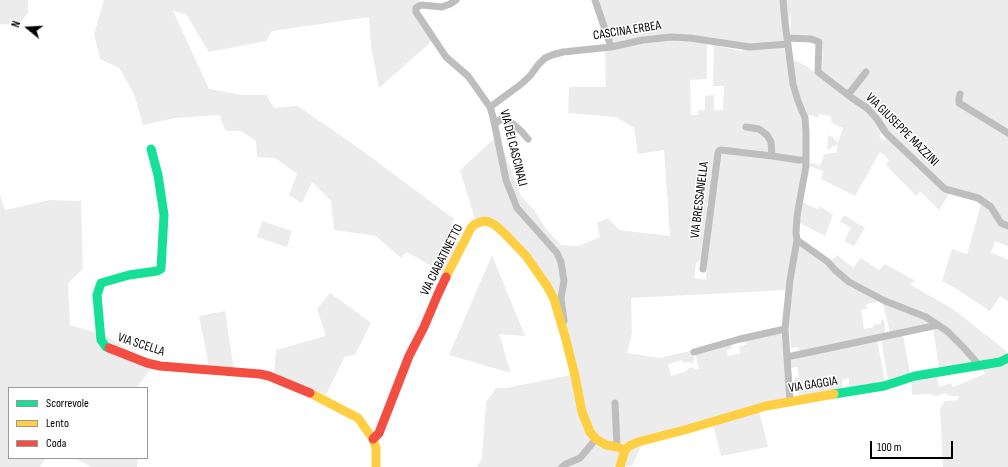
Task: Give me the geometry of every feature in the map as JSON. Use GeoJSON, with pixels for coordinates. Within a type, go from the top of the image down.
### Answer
{"type":"FeatureCollection","features":[{"type":"Feature","properties":{"kind":"street","name":"VIA DEI CASCINALI"},"geometry":{"type":"LineString","coordinates":[[456,0],[442,7],[422,5],[416,8],[416,12],[446,57],[468,76],[490,107],[495,124],[506,180],[517,208],[558,253],[562,262],[564,281],[558,302]]}},
{"type":"Feature","properties":{"kind":"street"},"geometry":{"type":"LineString","coordinates":[[594,0],[611,47]]}},
{"type":"Feature","properties":{"kind":"street"},"geometry":{"type":"LineString","coordinates":[[783,0],[793,84],[804,118],[806,132],[806,166],[797,216],[796,233],[798,240],[790,280],[785,329],[790,402]]}},
{"type":"Feature","properties":{"kind":"street","name":"CASCINA ERBEA"},"geometry":{"type":"LineString","coordinates":[[490,107],[520,85],[530,76],[541,62],[552,55],[570,50],[611,47],[643,40],[671,37],[690,38],[750,47],[811,38],[819,42],[818,72]]}},
{"type":"Feature","properties":{"kind":"street","name":"VIA GIUSEPPE MAZZINI"},"geometry":{"type":"LineString","coordinates":[[818,72],[867,108],[877,119],[886,133],[945,189],[978,198],[991,207],[1001,223],[1008,226]]}},
{"type":"Feature","properties":{"kind":"street"},"geometry":{"type":"LineString","coordinates":[[848,95],[866,72]]}},
{"type":"Feature","properties":{"kind":"street"},"geometry":{"type":"LineString","coordinates":[[962,92],[959,98],[959,103],[1008,134]]}},
{"type":"Feature","properties":{"kind":"street"},"geometry":{"type":"LineString","coordinates":[[495,124],[501,119],[507,119],[528,139]]}},
{"type":"Feature","properties":{"kind":"street"},"geometry":{"type":"LineString","coordinates":[[746,127],[758,129],[767,136],[771,142],[772,156]]}},
{"type":"Feature","properties":{"kind":"street","name":"VIA SCELLA"},"geometry":{"type":"LineString","coordinates":[[151,150],[158,175],[164,215],[161,270],[129,275],[101,284],[98,295],[101,340],[106,347],[147,363],[160,366],[260,374],[277,378],[328,401],[358,418],[373,439]]}},
{"type":"Feature","properties":{"kind":"street","name":"VIA BRESSANELLA"},"geometry":{"type":"LineString","coordinates":[[703,269],[718,153],[721,150],[806,160]]}},
{"type":"Feature","properties":{"kind":"street","name":"VIA CIABATINETTO"},"geometry":{"type":"LineString","coordinates":[[373,439],[379,433],[409,356],[471,228],[475,224],[484,221],[495,225],[526,256],[558,302],[582,412],[590,432],[596,439]]}},
{"type":"Feature","properties":{"kind":"street"},"geometry":{"type":"LineString","coordinates":[[798,240],[828,262],[849,282],[885,301],[926,317],[938,325],[964,348],[979,365]]}},
{"type":"Feature","properties":{"kind":"street"},"geometry":{"type":"LineString","coordinates":[[787,357],[938,325]]}},
{"type":"Feature","properties":{"kind":"street"},"geometry":{"type":"LineString","coordinates":[[694,352],[740,339],[785,329]]}},
{"type":"Feature","properties":{"kind":"street","name":"VIA GAGGIA"},"geometry":{"type":"LineString","coordinates":[[621,448],[638,442],[688,430],[766,406],[884,386],[915,376],[1000,362],[1008,358]]}},
{"type":"Feature","properties":{"kind":"street"},"geometry":{"type":"LineString","coordinates":[[615,403],[621,448],[620,467]]}},
{"type":"Feature","properties":{"kind":"street"},"geometry":{"type":"LineString","coordinates":[[373,439],[376,448],[376,467]]}},
{"type":"Feature","properties":{"kind":"street"},"geometry":{"type":"LineString","coordinates":[[562,467],[580,458],[596,439],[606,445],[621,448]]}},
{"type":"Feature","properties":{"kind":"shaded area"},"geometry":{"type":"Polygon","coordinates":[[[0,0],[28,0],[28,13],[18,25],[0,24],[0,0]]]}},
{"type":"Feature","properties":{"kind":"shaded area"},"geometry":{"type":"Polygon","coordinates":[[[104,0],[421,1],[414,8],[432,41],[379,88],[371,46],[369,17],[272,31],[266,41],[209,52],[186,14],[173,11],[209,89],[242,95],[266,95],[274,108],[298,106],[360,149],[454,219],[448,235],[461,243],[445,273],[406,252],[401,258],[376,236],[334,230],[331,201],[312,182],[302,203],[289,195],[297,174],[275,158],[257,157],[256,141],[241,131],[226,131],[219,115],[175,118],[143,125],[134,94],[119,68],[100,59],[94,34],[104,0]]]}},
{"type":"Feature","properties":{"kind":"shaded area"},"geometry":{"type":"Polygon","coordinates":[[[596,0],[1008,0],[1008,246],[995,241],[991,252],[1008,260],[1008,301],[1000,296],[990,311],[942,281],[952,249],[967,254],[981,204],[978,200],[949,194],[939,210],[920,191],[916,196],[886,165],[889,160],[880,152],[855,196],[821,179],[823,171],[809,166],[813,163],[820,166],[824,155],[836,153],[838,145],[827,150],[828,135],[838,142],[843,128],[831,121],[831,116],[819,114],[819,118],[811,115],[805,116],[799,101],[791,62],[797,61],[806,66],[862,106],[822,72],[823,45],[809,40],[790,40],[791,11],[784,47],[801,115],[804,155],[801,158],[718,148],[715,173],[711,175],[710,181],[713,181],[711,202],[707,203],[706,210],[709,213],[703,258],[696,263],[694,278],[706,280],[708,252],[721,152],[804,163],[794,224],[793,247],[787,290],[631,298],[632,333],[627,353],[659,358],[690,351],[694,357],[694,361],[692,363],[683,363],[682,360],[668,364],[671,376],[687,371],[687,369],[693,367],[695,370],[699,369],[695,353],[732,343],[732,348],[727,350],[728,356],[740,354],[739,347],[747,344],[745,341],[778,332],[781,334],[785,361],[787,399],[620,444],[595,439],[579,457],[561,467],[477,467],[482,458],[486,402],[496,388],[506,388],[571,375],[551,300],[526,259],[492,226],[484,223],[477,226],[460,170],[494,139],[500,141],[521,196],[534,210],[546,229],[561,245],[579,246],[600,237],[597,223],[608,218],[619,230],[670,236],[664,150],[638,154],[634,128],[616,117],[568,113],[569,87],[606,87],[605,50],[665,39],[707,43],[707,79],[690,80],[691,115],[698,115],[698,110],[705,110],[705,96],[714,95],[714,110],[723,110],[724,86],[713,86],[714,45],[741,51],[743,50],[739,44],[654,35],[612,45],[596,0]],[[867,111],[883,132],[879,136],[884,141],[886,134],[877,119],[867,111]]]}},
{"type":"Feature","properties":{"kind":"shaded area"},"geometry":{"type":"Polygon","coordinates":[[[0,195],[5,210],[50,200],[81,201],[83,269],[68,283],[70,325],[104,335],[145,359],[152,368],[137,387],[8,387],[8,459],[44,459],[40,467],[0,467],[0,195]]]}},
{"type":"Feature","properties":{"kind":"shaded area"},"geometry":{"type":"Polygon","coordinates":[[[802,202],[818,209],[820,206],[833,215],[825,236],[798,222],[802,202]]]}},
{"type":"Feature","properties":{"kind":"shaded area"},"geometry":{"type":"Polygon","coordinates":[[[844,215],[865,228],[854,246],[844,241],[851,228],[840,221],[844,215]]]}},
{"type":"Feature","properties":{"kind":"shaded area"},"geometry":{"type":"Polygon","coordinates":[[[262,221],[292,231],[287,247],[257,237],[262,221]]]}},
{"type":"Feature","properties":{"kind":"shaded area"},"geometry":{"type":"Polygon","coordinates":[[[798,245],[825,262],[835,272],[931,323],[890,333],[883,304],[878,301],[866,304],[867,309],[861,310],[864,329],[874,327],[873,325],[881,324],[881,320],[884,319],[884,333],[800,352],[797,347],[791,348],[788,324],[798,245]]]}},
{"type":"Feature","properties":{"kind":"shaded area"},"geometry":{"type":"Polygon","coordinates":[[[492,255],[525,336],[499,334],[511,373],[449,355],[492,255]]]}},
{"type":"Feature","properties":{"kind":"shaded area"},"geometry":{"type":"Polygon","coordinates":[[[837,255],[853,268],[861,258],[879,270],[885,264],[914,280],[911,285],[953,309],[1008,354],[1003,358],[981,362],[942,325],[892,302],[856,283],[836,268],[831,261],[837,255]]]}},
{"type":"Feature","properties":{"kind":"shaded area"},"geometry":{"type":"Polygon","coordinates":[[[330,293],[371,323],[355,355],[345,356],[326,395],[274,374],[276,350],[326,336],[317,309],[330,293]]]}},
{"type":"Feature","properties":{"kind":"shaded area"},"geometry":{"type":"Polygon","coordinates":[[[225,311],[234,370],[209,366],[199,316],[225,311]]]}},
{"type":"Feature","properties":{"kind":"shaded area"},"geometry":{"type":"Polygon","coordinates":[[[933,328],[942,330],[973,362],[971,364],[939,368],[933,328]]]}},
{"type":"Feature","properties":{"kind":"shaded area"},"geometry":{"type":"Polygon","coordinates":[[[903,334],[910,373],[888,381],[881,339],[903,334]]]}},
{"type":"Feature","properties":{"kind":"shaded area"},"geometry":{"type":"Polygon","coordinates":[[[877,339],[885,382],[849,389],[849,378],[842,380],[843,391],[799,397],[798,391],[794,389],[794,378],[799,377],[797,367],[790,368],[789,358],[877,339]]]}},
{"type":"Feature","properties":{"kind":"shaded area"},"geometry":{"type":"Polygon","coordinates":[[[1008,362],[1008,467],[943,467],[940,409],[945,401],[958,400],[959,396],[949,396],[945,393],[937,396],[929,394],[912,395],[911,379],[937,377],[939,387],[951,383],[953,387],[985,374],[982,368],[1008,362]]]}},
{"type":"Feature","properties":{"kind":"shaded area"},"geometry":{"type":"Polygon","coordinates":[[[759,411],[768,447],[721,456],[713,424],[759,411]]]}},
{"type":"Feature","properties":{"kind":"shaded area"},"geometry":{"type":"Polygon","coordinates":[[[596,441],[618,449],[619,455],[617,467],[563,467],[596,441]]]}},
{"type":"Feature","properties":{"kind":"shaded area"},"geometry":{"type":"Polygon","coordinates":[[[643,443],[632,466],[622,467],[629,451],[643,443]]]}},
{"type":"Feature","properties":{"kind":"shaded area"},"geometry":{"type":"Polygon","coordinates":[[[77,459],[138,459],[137,467],[91,467],[77,459]]]}},
{"type":"Feature","properties":{"kind":"traffic: fast"},"geometry":{"type":"LineString","coordinates":[[109,348],[106,347],[101,340],[97,295],[101,283],[129,275],[157,271],[161,269],[164,215],[158,175],[151,149]]}},
{"type":"Feature","properties":{"kind":"traffic: fast"},"geometry":{"type":"LineString","coordinates":[[834,394],[884,386],[915,376],[1000,362],[1008,358]]}},
{"type":"Feature","properties":{"kind":"traffic: slow"},"geometry":{"type":"LineString","coordinates":[[446,277],[471,228],[475,224],[484,221],[489,222],[505,234],[526,256],[547,286],[554,299],[575,376],[582,412],[590,432],[596,439],[606,445],[625,450]]}},
{"type":"Feature","properties":{"kind":"traffic: slow"},"geometry":{"type":"LineString","coordinates":[[310,393],[358,418],[373,439],[376,448],[376,467]]}},
{"type":"Feature","properties":{"kind":"traffic: slow"},"geometry":{"type":"LineString","coordinates":[[620,467],[625,450],[629,446],[638,442],[766,406],[834,394]]}},
{"type":"Feature","properties":{"kind":"traffic: jam"},"geometry":{"type":"LineString","coordinates":[[373,439],[379,433],[409,356],[424,327],[446,277]]}},
{"type":"Feature","properties":{"kind":"traffic: jam"},"geometry":{"type":"LineString","coordinates":[[109,348],[147,363],[160,366],[269,376],[310,393]]}}]}
